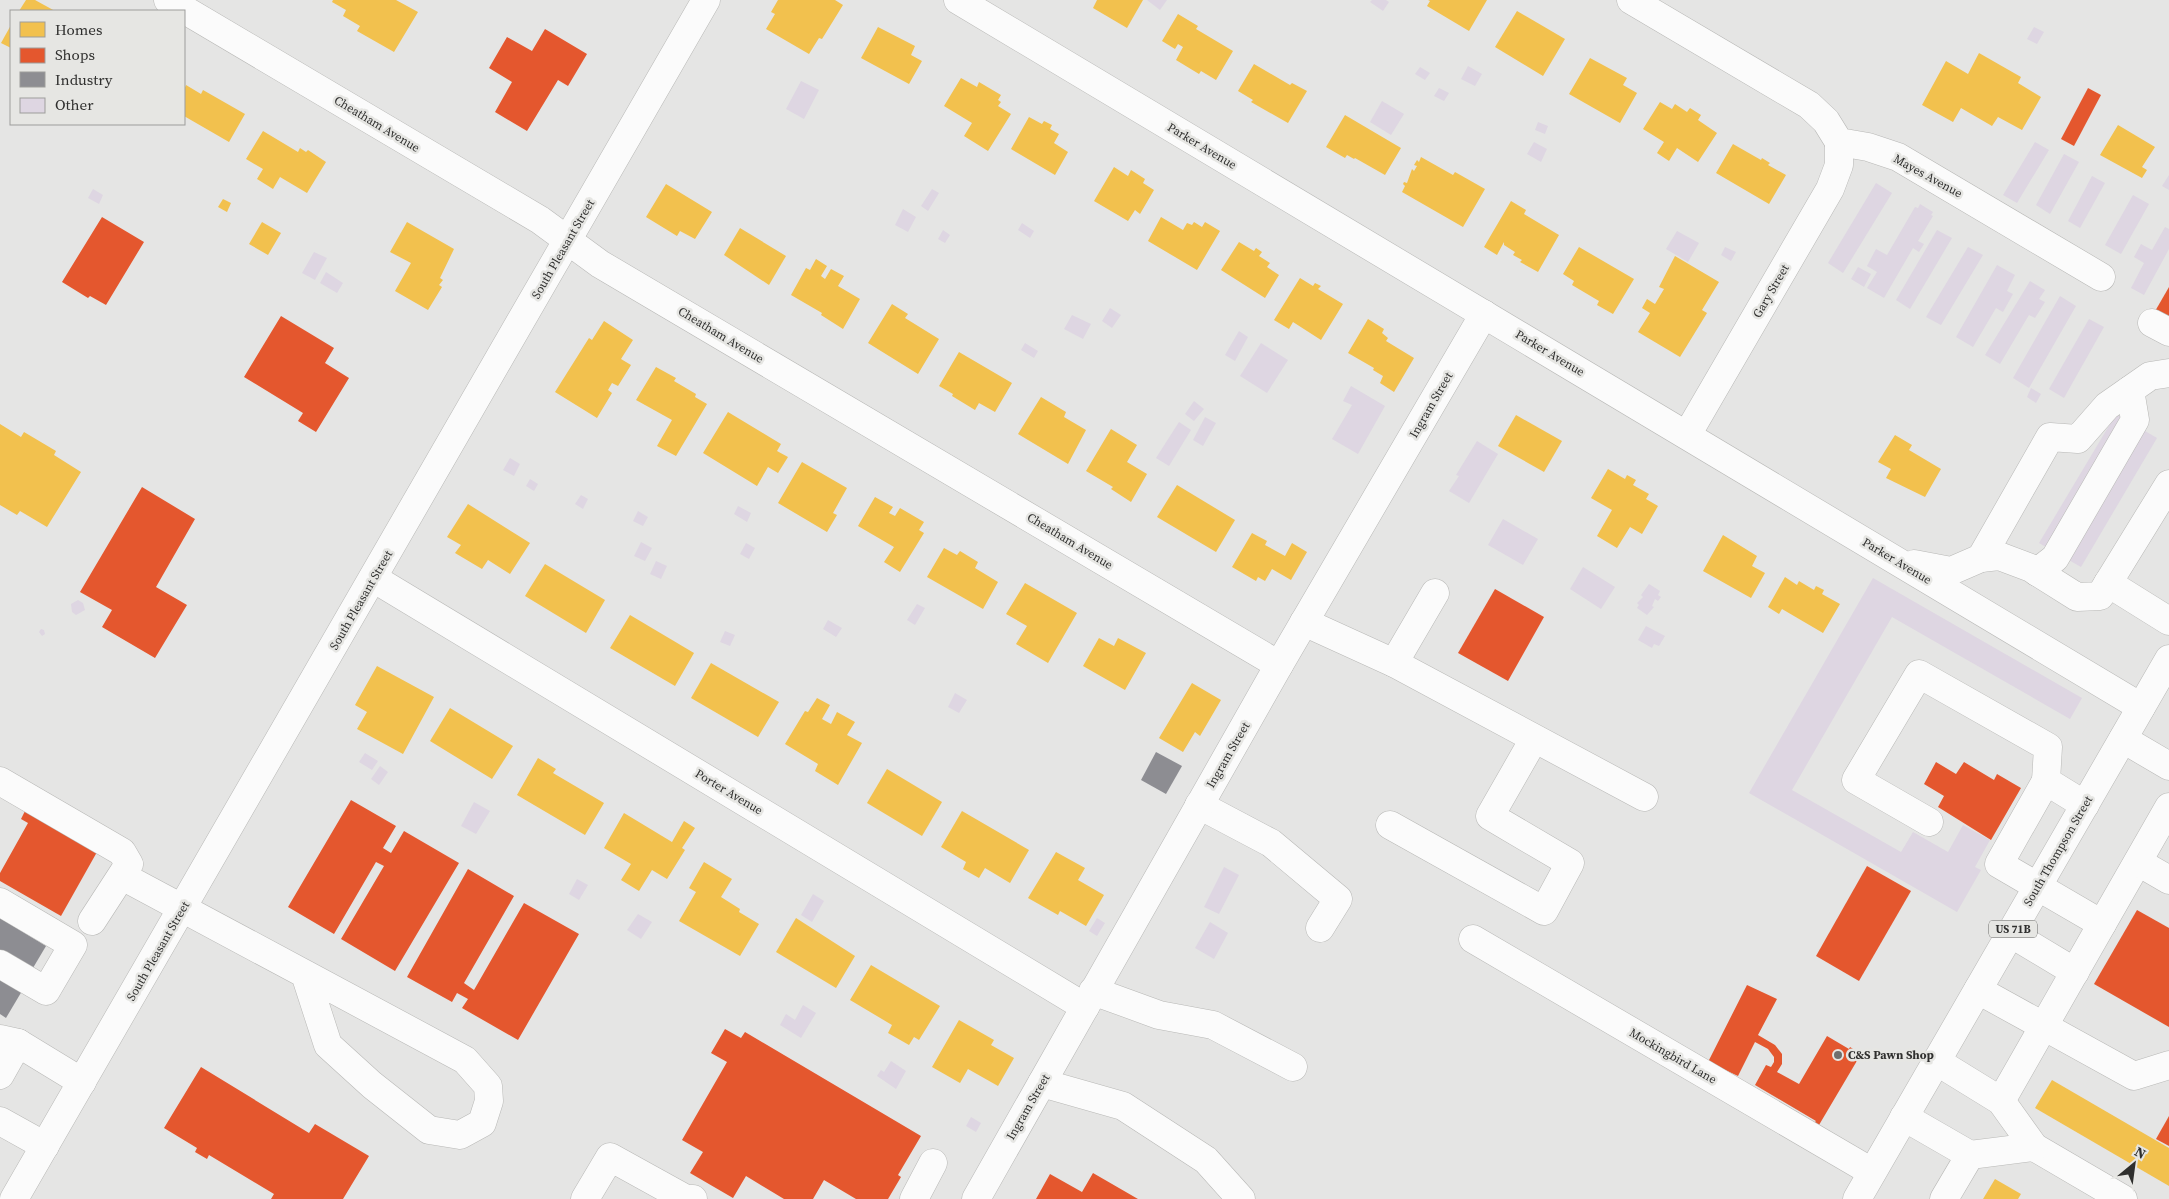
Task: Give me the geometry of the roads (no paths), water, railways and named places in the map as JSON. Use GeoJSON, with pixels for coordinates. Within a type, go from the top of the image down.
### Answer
{"type":"FeatureCollection","features":[{"type":"Feature","properties":{"kind":"main road","name":"Cheatham Avenue"},"geometry":{"type":"LineString","coordinates":[[168,0],[185,10]]}},
{"type":"Feature","properties":{"kind":"main road","name":"South Pleasant Street"},"geometry":{"type":"LineString","coordinates":[[14,1199],[569,241],[706,0]]}},
{"type":"Feature","properties":{"kind":"main road","name":"Parker Avenue"},"geometry":{"type":"LineString","coordinates":[[958,0],[2141,707]]}},
{"type":"Feature","properties":{"kind":"main road"},"geometry":{"type":"LineString","coordinates":[[1631,0],[1808,105],[1826,121],[1839,142]]}},
{"type":"Feature","properties":{"kind":"main road","name":"Cheatham Avenue"},"geometry":{"type":"LineString","coordinates":[[185,10],[532,216],[600,264],[1279,665]]}},
{"type":"Feature","properties":{"kind":"main road","name":"Mayes Avenue"},"geometry":{"type":"LineString","coordinates":[[1839,142],[1868,147],[1898,157],[2102,277]]}},
{"type":"Feature","properties":{"kind":"main road","name":"Gary Street"},"geometry":{"type":"LineString","coordinates":[[1688,435],[1830,189],[1839,165],[1839,142]]}},
{"type":"Feature","properties":{"kind":"main road","name":"Ingram Street"},"geometry":{"type":"LineString","coordinates":[[976,1199],[1279,665],[1484,314]]}},
{"type":"Feature","properties":{"kind":"main road"},"geometry":{"type":"LineString","coordinates":[[1981,558],[2050,437],[2078,439],[2106,406],[2150,376],[2169,373]]}},
{"type":"Feature","properties":{"kind":"main road"},"geometry":{"type":"LineString","coordinates":[[2037,572],[2055,558],[2135,420],[2130,390]]}},
{"type":"Feature","properties":{"kind":"main road"},"geometry":{"type":"LineString","coordinates":[[1898,561],[1950,571],[1981,558],[1999,556],[2037,572],[2077,597],[2100,596],[2169,484]]}},
{"type":"Feature","properties":{"kind":"main road","name":"Porter Avenue"},"geometry":{"type":"LineString","coordinates":[[373,578],[1089,999],[1213,1025],[1293,1067]]}},
{"type":"Feature","properties":{"kind":"main road"},"geometry":{"type":"LineString","coordinates":[[2108,582],[2169,620]]}},
{"type":"Feature","properties":{"kind":"main road"},"geometry":{"type":"LineString","coordinates":[[1394,663],[1435,593]]}},
{"type":"Feature","properties":{"kind":"main road"},"geometry":{"type":"LineString","coordinates":[[1304,622],[1394,663],[1644,797]]}},
{"type":"Feature","properties":{"kind":"main road","name":"South Thompson Street"},"geometry":{"type":"LineString","coordinates":[[1857,1199],[2168,661]]}},
{"type":"Feature","properties":{"kind":"main road"},"geometry":{"type":"LineString","coordinates":[[1929,822],[1856,780],[1920,674],[2048,747],[2046,781],[1999,864],[2102,924]]}},
{"type":"Feature","properties":{"kind":"main road"},"geometry":{"type":"LineString","coordinates":[[1390,825],[1544,910],[1570,862],[1490,816],[1534,739]]}},
{"type":"Feature","properties":{"kind":"main road"},"geometry":{"type":"LineString","coordinates":[[2123,739],[2169,766]]}},
{"type":"Feature","properties":{"kind":"main road"},"geometry":{"type":"LineString","coordinates":[[2046,781],[2085,805]]}},
{"type":"Feature","properties":{"kind":"main road"},"geometry":{"type":"LineString","coordinates":[[0,782],[122,852],[129,864],[92,921]]}},
{"type":"Feature","properties":{"kind":"main road"},"geometry":{"type":"LineString","coordinates":[[1199,805],[1271,843],[1338,899],[1320,928]]}},
{"type":"Feature","properties":{"kind":"main road"},"geometry":{"type":"LineString","coordinates":[[2001,1100],[2169,807]]}},
{"type":"Feature","properties":{"kind":"main road"},"geometry":{"type":"LineString","coordinates":[[2138,862],[2169,880]]}},
{"type":"Feature","properties":{"kind":"main road"},"geometry":{"type":"LineString","coordinates":[[122,876],[182,908],[305,974],[465,1060],[488,1086],[490,1101],[482,1123],[460,1135],[429,1130],[372,1085],[328,1045],[305,974]]}},
{"type":"Feature","properties":{"kind":"main road"},"geometry":{"type":"LineString","coordinates":[[0,902],[73,945],[46,991],[0,964]]}},
{"type":"Feature","properties":{"kind":"main road"},"geometry":{"type":"LineString","coordinates":[[2010,933],[2076,972]]}},
{"type":"Feature","properties":{"kind":"main road","name":"Mockingbird Lane"},"geometry":{"type":"LineString","coordinates":[[1473,939],[1872,1172]]}},
{"type":"Feature","properties":{"kind":"main road"},"geometry":{"type":"LineString","coordinates":[[1978,990],[2134,1076],[2169,1065]]}},
{"type":"Feature","properties":{"kind":"main road"},"geometry":{"type":"LineString","coordinates":[[0,1075],[9,1041],[82,1082]]}},
{"type":"Feature","properties":{"kind":"main road"},"geometry":{"type":"LineString","coordinates":[[1936,1062],[2001,1100],[2034,1148],[2117,1197]]}},
{"type":"Feature","properties":{"kind":"main road"},"geometry":{"type":"LineString","coordinates":[[1042,1083],[1123,1106],[1206,1160],[1241,1199]]}},
{"type":"Feature","properties":{"kind":"main road"},"geometry":{"type":"LineString","coordinates":[[1904,1118],[1970,1155],[2034,1148]]}},
{"type":"Feature","properties":{"kind":"main road"},"geometry":{"type":"LineString","coordinates":[[0,1121],[45,1146]]}},
{"type":"Feature","properties":{"kind":"main road"},"geometry":{"type":"LineString","coordinates":[[1944,1199],[1970,1155]]}},
{"type":"Feature","properties":{"kind":"main road"},"geometry":{"type":"LineString","coordinates":[[584,1199],[610,1156],[686,1199],[693,1199]]}},
{"type":"Feature","properties":{"kind":"main road"},"geometry":{"type":"LineString","coordinates":[[914,1199],[933,1163]]}},
{"type":"Feature","properties":{"kind":"place","name":"C&S Pawn Shop"},"geometry":{"type":"Point","coordinates":[1838,1055]}}]}
